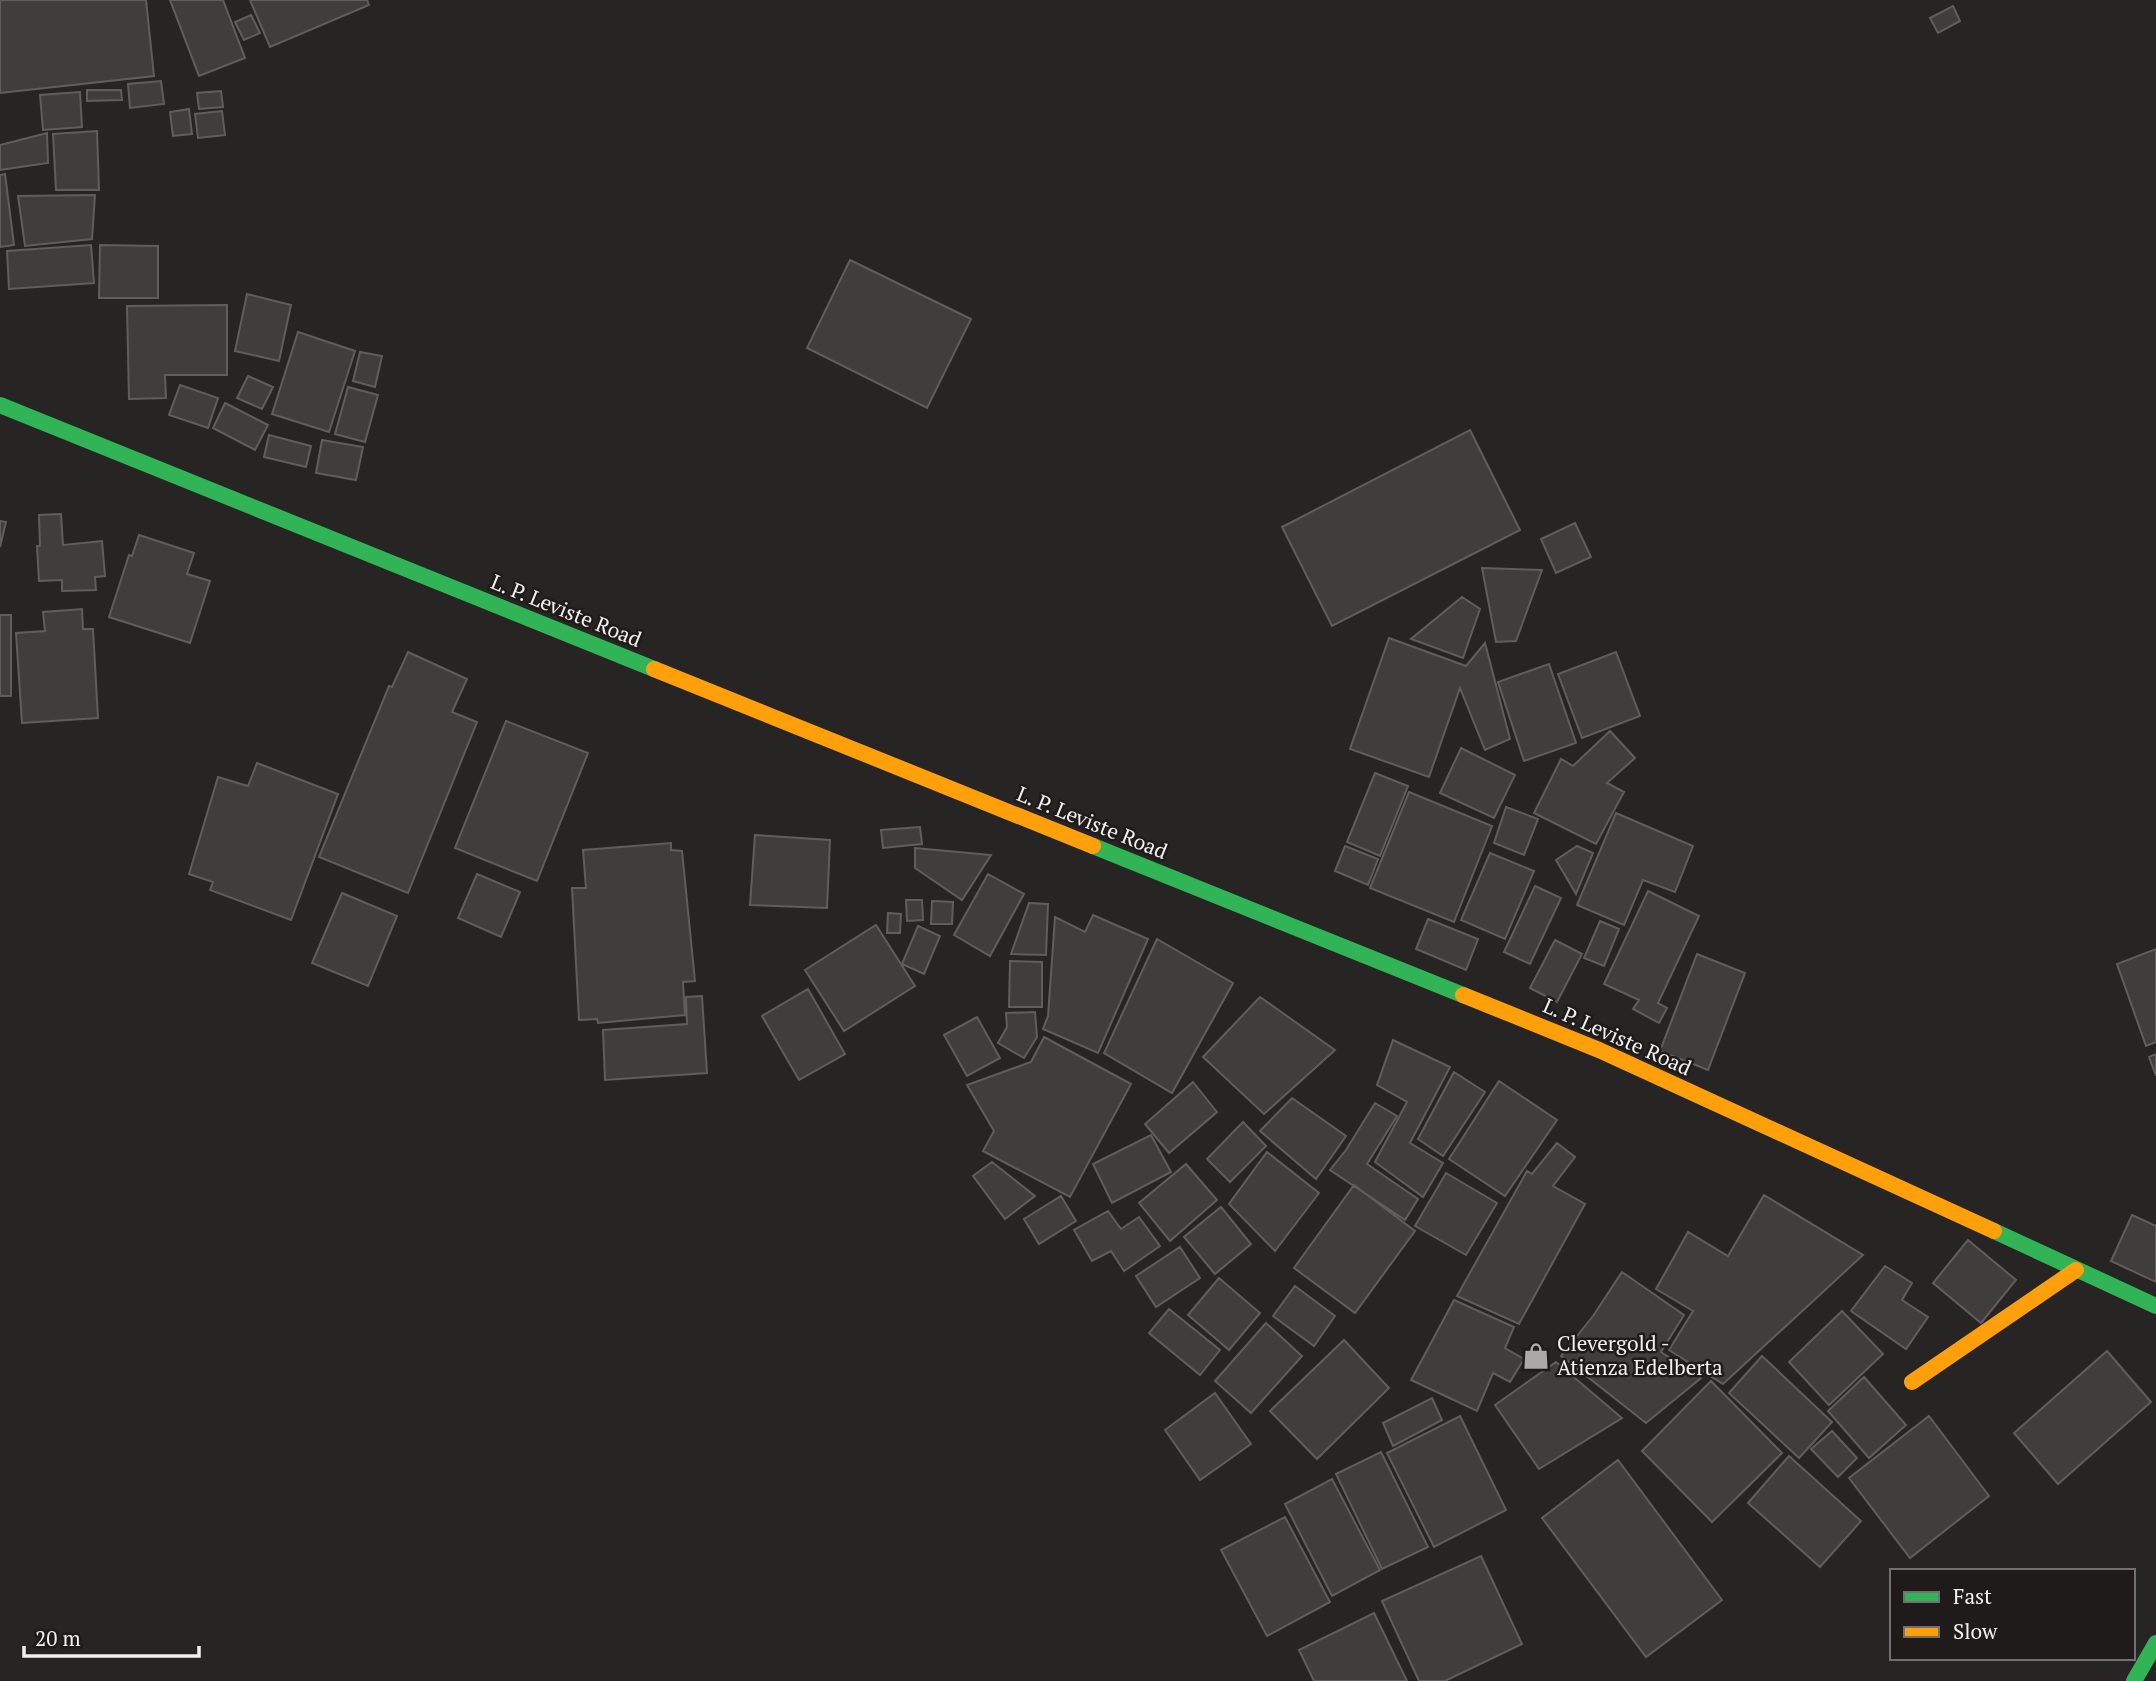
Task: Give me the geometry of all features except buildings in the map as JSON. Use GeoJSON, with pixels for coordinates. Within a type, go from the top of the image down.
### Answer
{"type":"FeatureCollection","features":[{"type":"Feature","properties":{"kind":"main road","name":"L. P. Leviste Road"},"geometry":{"type":"LineString","coordinates":[[0,405],[1598,1050],[2156,1306]]}},
{"type":"Feature","properties":{"kind":"main road"},"geometry":{"type":"LineString","coordinates":[[1912,1381],[2076,1270]]}},
{"type":"Feature","properties":{"kind":"main road"},"geometry":{"type":"LineString","coordinates":[[2134,1681],[2156,1643]]}},
{"type":"Feature","properties":{"kind":"traffic: fast"},"geometry":{"type":"LineString","coordinates":[[0,405],[654,669]]}},
{"type":"Feature","properties":{"kind":"traffic: fast"},"geometry":{"type":"LineString","coordinates":[[1093,846],[1463,995]]}},
{"type":"Feature","properties":{"kind":"traffic: fast"},"geometry":{"type":"LineString","coordinates":[[1994,1231],[2156,1306]]}},
{"type":"Feature","properties":{"kind":"traffic: fast"},"geometry":{"type":"LineString","coordinates":[[2134,1681],[2156,1643]]}},
{"type":"Feature","properties":{"kind":"traffic: slow"},"geometry":{"type":"LineString","coordinates":[[654,669],[1093,846]]}},
{"type":"Feature","properties":{"kind":"traffic: slow"},"geometry":{"type":"LineString","coordinates":[[1463,995],[1599,1050],[1994,1231]]}},
{"type":"Feature","properties":{"kind":"traffic: slow"},"geometry":{"type":"LineString","coordinates":[[1912,1382],[2076,1270]]}},
{"type":"Feature","properties":{"kind":"place","name":"Clevergold - Atienza Edelberta"},"geometry":{"type":"Point","coordinates":[1536,1356]}}]}
